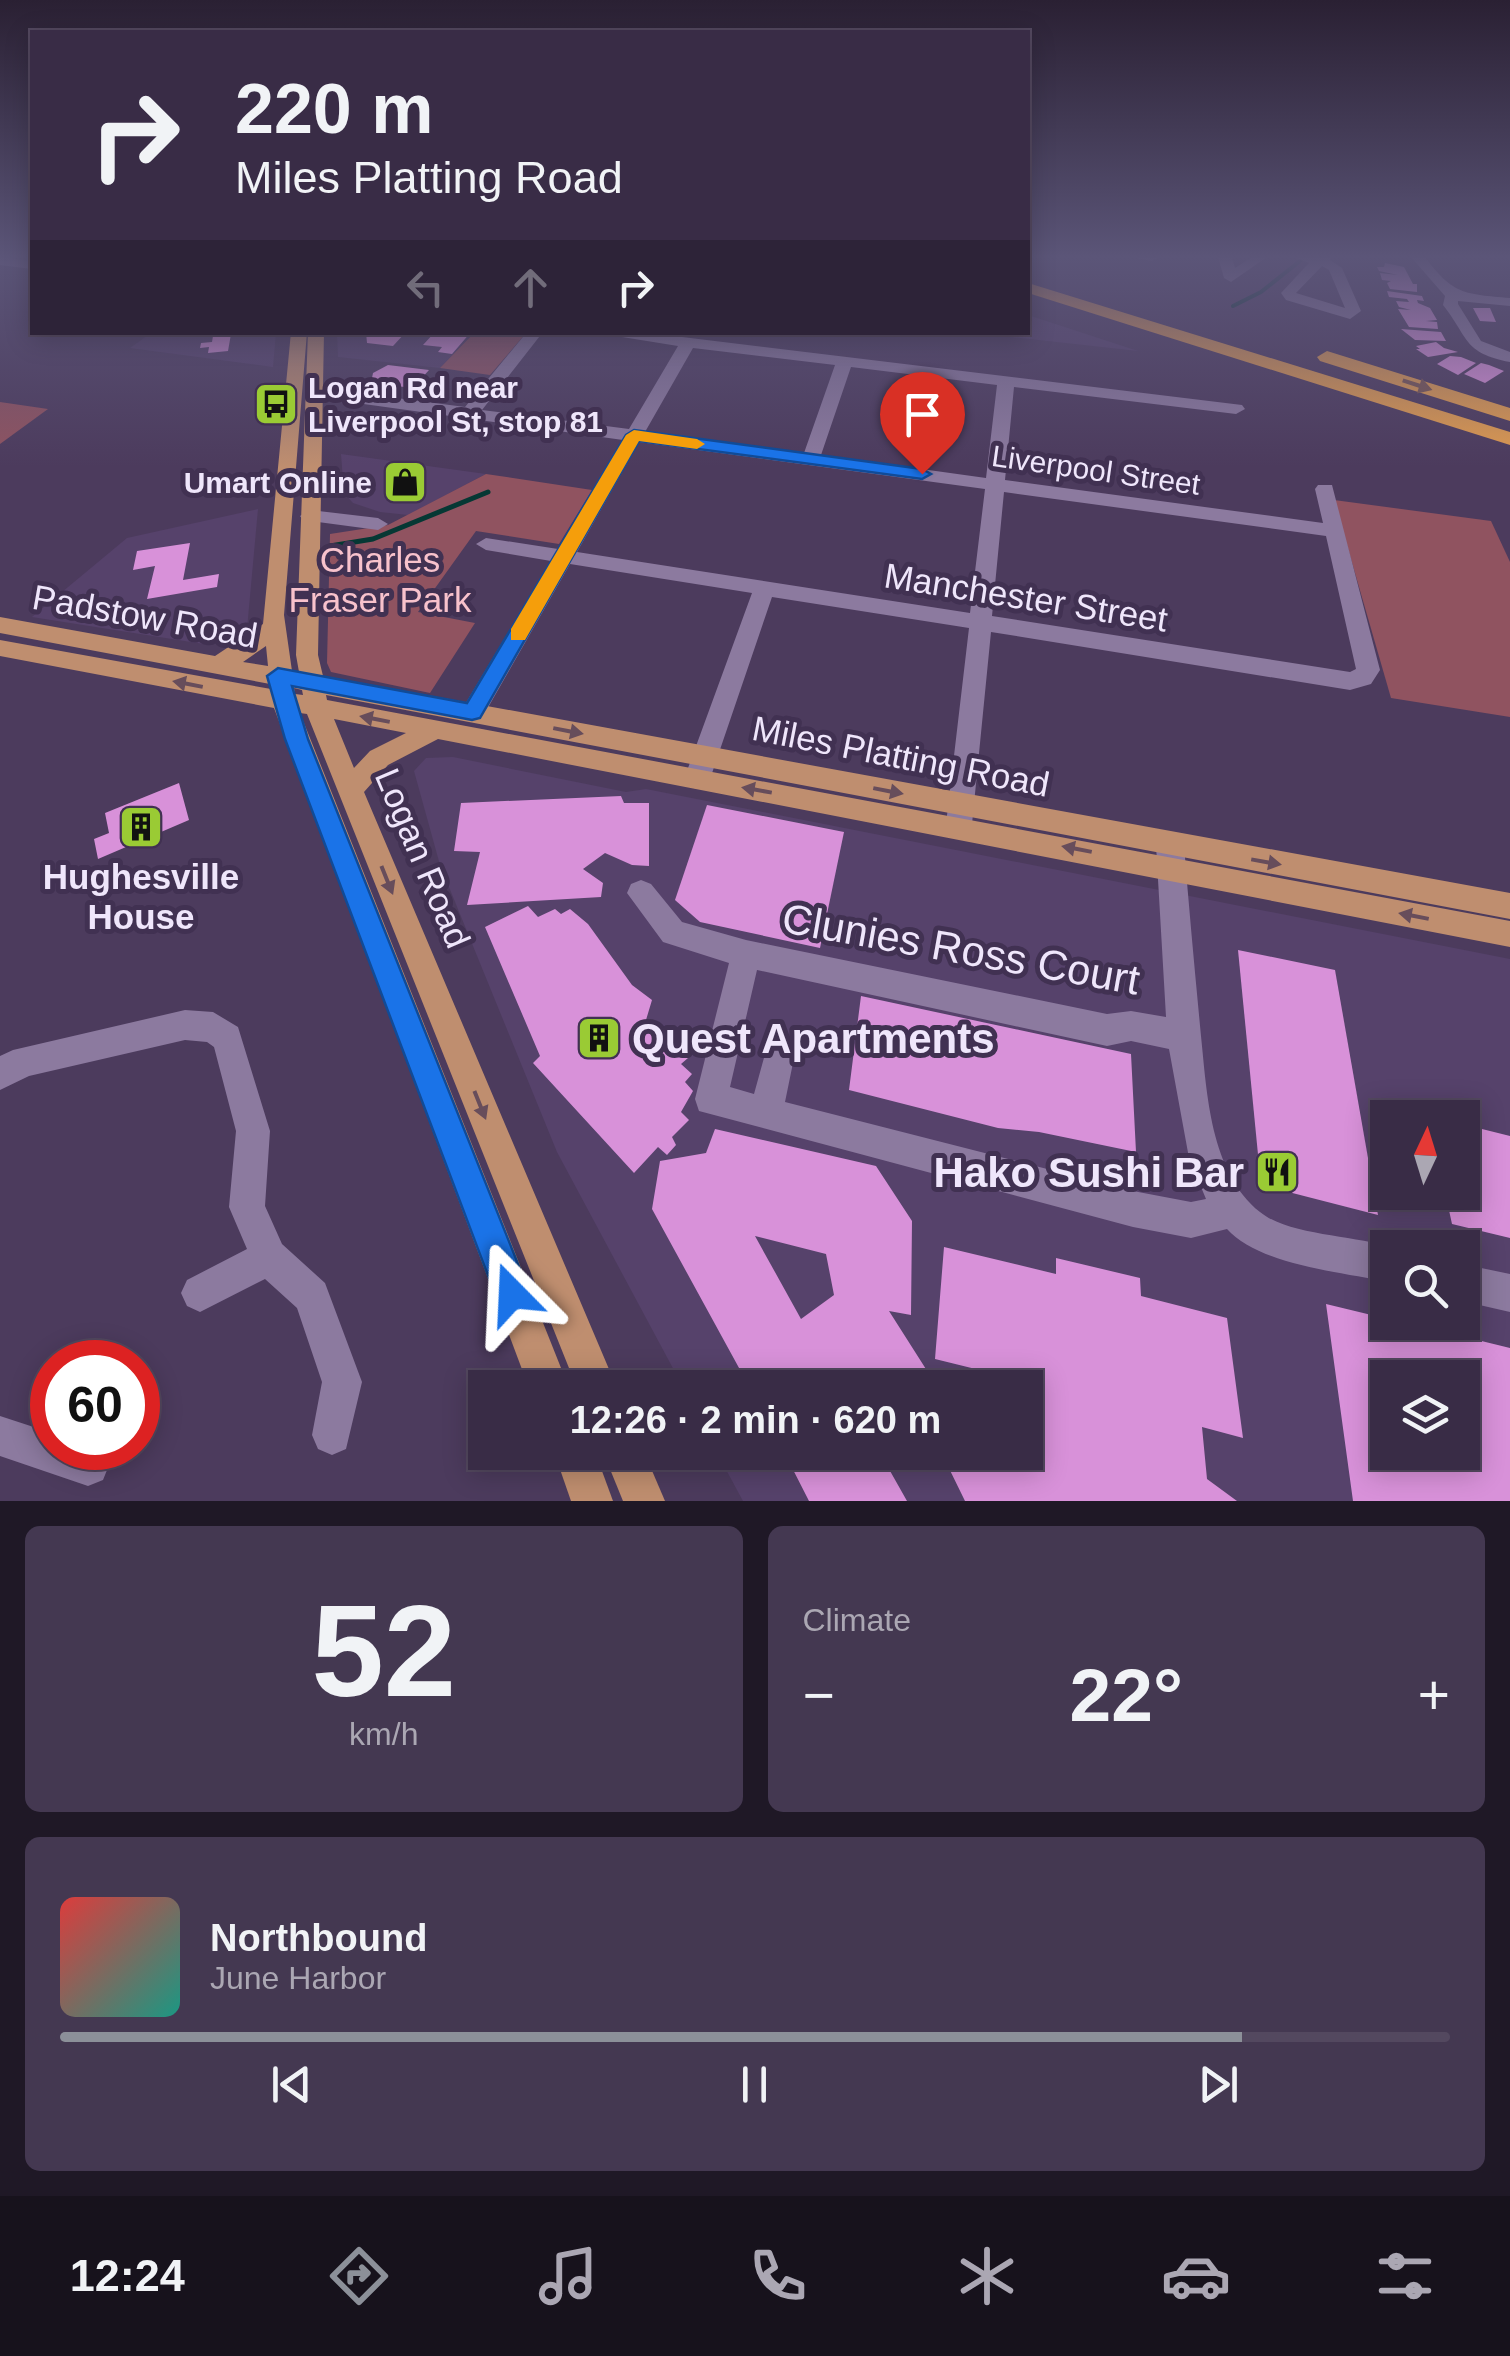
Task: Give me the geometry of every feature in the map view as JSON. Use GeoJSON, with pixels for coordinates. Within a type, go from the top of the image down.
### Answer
{"type":"FeatureCollection","features":[{"type":"Feature","properties":{"kind":"highway"},"geometry":{"type":"LineString","coordinates":[[1159,327],[1510,439]]}},
{"type":"Feature","properties":{"kind":"highway"},"geometry":{"type":"LineString","coordinates":[[1227,327],[1510,415]]}},
{"type":"Feature","properties":{"kind":"main road","name":"Logan Road"},"geometry":{"type":"LineString","coordinates":[[298,335],[273,628],[281,689],[541,1370]]}},
{"type":"Feature","properties":{"kind":"main road","name":"Logan Road"},"geometry":{"type":"LineString","coordinates":[[316,335],[308,655],[316,708],[589,1370]]}},
{"type":"Feature","properties":{"kind":"main road","name":"Padstow Road"},"geometry":{"type":"LineString","coordinates":[[0,625],[218,665],[281,689],[316,708]]}},
{"type":"Feature","properties":{"kind":"main road"},"geometry":{"type":"LineString","coordinates":[[218,665],[273,628]]}},
{"type":"Feature","properties":{"kind":"main road","name":"Padstow Road"},"geometry":{"type":"LineString","coordinates":[[0,648],[281,689]]}},
{"type":"Feature","properties":{"kind":"main road","name":"Miles Platting Road"},"geometry":{"type":"LineString","coordinates":[[281,689],[311,682],[472,712],[700,768]]}},
{"type":"Feature","properties":{"kind":"main road","name":"Miles Platting Road"},"geometry":{"type":"LineString","coordinates":[[316,708],[433,730],[700,768],[958,816],[1171,857],[1510,934]]}},
{"type":"Feature","properties":{"kind":"main road"},"geometry":{"type":"LineString","coordinates":[[349,790],[378,758],[433,730]]}},
{"type":"Feature","properties":{"kind":"main road","name":"Miles Platting Road"},"geometry":{"type":"LineString","coordinates":[[1171,857],[1510,906]]}},
{"type":"Feature","properties":{"kind":"main road"},"geometry":{"type":"LineString","coordinates":[[581,1470],[592,1501]]}},
{"type":"Feature","properties":{"kind":"main road"},"geometry":{"type":"LineString","coordinates":[[631,1470],[644,1501]]}},
{"type":"Feature","properties":{"kind":"street"},"geometry":{"type":"LineString","coordinates":[[1465,327],[1472,343],[1488,353],[1510,356]]}},
{"type":"Feature","properties":{"kind":"street"},"geometry":{"type":"LineString","coordinates":[[470,413],[534,335]]}},
{"type":"Feature","properties":{"kind":"street"},"geometry":{"type":"LineString","coordinates":[[620,335],[1236,409]]}},
{"type":"Feature","properties":{"kind":"street"},"geometry":{"type":"LineString","coordinates":[[472,712],[688,344]]}},
{"type":"Feature","properties":{"kind":"street"},"geometry":{"type":"LineString","coordinates":[[811,459],[844,362]]}},
{"type":"Feature","properties":{"kind":"street"},"geometry":{"type":"LineString","coordinates":[[958,816],[1006,382]]}},
{"type":"Feature","properties":{"kind":"street","name":"Liverpool Street"},"geometry":{"type":"LineString","coordinates":[[313,392],[1336,531]]}},
{"type":"Feature","properties":{"kind":"street","name":"Manchester Street"},"geometry":{"type":"LineString","coordinates":[[486,544],[1350,681],[1363,678],[1368,670],[1324,490]]}},
{"type":"Feature","properties":{"kind":"street"},"geometry":{"type":"LineString","coordinates":[[310,516],[378,524]]}},
{"type":"Feature","properties":{"kind":"street"},"geometry":{"type":"LineString","coordinates":[[700,768],[764,589]]}},
{"type":"Feature","properties":{"kind":"street","name":"Clunies Ross Court"},"geometry":{"type":"LineString","coordinates":[[1171,857],[1194,1127],[1208,1169],[1232,1210],[1246,1224],[1267,1234],[1370,1260]]}},
{"type":"Feature","properties":{"kind":"street"},"geometry":{"type":"LineString","coordinates":[[641,893],[673,933],[746,954]]}},
{"type":"Feature","properties":{"kind":"street","name":"Clunies Ross Court"},"geometry":{"type":"LineString","coordinates":[[1186,1036],[1132,1026],[1107,1030],[746,954],[711,1100],[1132,1209],[1192,1220],[1232,1210]]}},
{"type":"Feature","properties":{"kind":"street"},"geometry":{"type":"LineString","coordinates":[[0,1074],[24,1061],[185,1025],[213,1027],[227,1038],[253,1130],[247,1206],[270,1257],[312,1296],[342,1382],[332,1435]]}},
{"type":"Feature","properties":{"kind":"street"},"geometry":{"type":"LineString","coordinates":[[766,1114],[778,1058]]}},
{"type":"Feature","properties":{"kind":"street"},"geometry":{"type":"LineString","coordinates":[[200,1293],[270,1257]]}},
{"type":"Feature","properties":{"kind":"street"},"geometry":{"type":"LineString","coordinates":[[1480,1286],[1510,1294]]}},
{"type":"Feature","properties":{"kind":"street"},"geometry":{"type":"LineString","coordinates":[[2,1440],[30,1448]]}},
{"type":"Feature","properties":{"kind":"shaded area"},"geometry":{"type":"Polygon","coordinates":[[[1030,327],[1065,327],[1138,351],[992,335],[1030,335],[1030,327]]]}},
{"type":"Feature","properties":{"kind":"shaded area"},"geometry":{"type":"Polygon","coordinates":[[[148,335],[276,335],[273,367],[130,348],[148,335]]]}},
{"type":"Feature","properties":{"kind":"shaded area"},"geometry":{"type":"Polygon","coordinates":[[[337,335],[472,335],[440,368],[338,357],[337,335]]]}},
{"type":"Feature","properties":{"kind":"shaded area"},"geometry":{"type":"Polygon","coordinates":[[[341,454],[486,474],[408,515],[380,512],[353,503],[344,493],[341,454]]]}},
{"type":"Feature","properties":{"kind":"shaded area"},"geometry":{"type":"Polygon","coordinates":[[[258,509],[247,629],[210,645],[32,617],[127,538],[258,509]]]}},
{"type":"Feature","properties":{"kind":"shaded area"},"geometry":{"type":"Polygon","coordinates":[[[453,757],[626,792],[646,789],[1510,959],[1510,1501],[743,1501],[726,1470],[1043,1470],[1043,1370],[674,1370],[557,1152],[440,865],[414,771],[426,758],[453,757]]]}},
{"type":"Feature","properties":{"kind":"green space"},"geometry":{"type":"Polygon","coordinates":[[[471,335],[524,335],[490,375],[440,368],[471,335]]]}},
{"type":"Feature","properties":{"kind":"green space"},"geometry":{"type":"Polygon","coordinates":[[[0,402],[48,409],[0,444],[0,402]]]}},
{"type":"Feature","properties":{"kind":"green space","name":"Charles Fraser Park"},"geometry":{"type":"Polygon","coordinates":[[[486,474],[592,490],[559,544],[476,531],[418,612],[475,623],[430,693],[331,672],[327,663],[330,534],[388,525],[486,474]]]}},
{"type":"Feature","properties":{"kind":"green space"},"geometry":{"type":"Polygon","coordinates":[[[1334,500],[1491,521],[1510,562],[1510,717],[1391,698],[1334,500]]]}},
{"type":"Feature","properties":{"kind":"building"},"geometry":{"type":"Polygon","coordinates":[[[1401,329],[1441,332],[1446,341],[1415,340],[1401,329]]]}},
{"type":"Feature","properties":{"kind":"building"},"geometry":{"type":"Polygon","coordinates":[[[231,335],[228,351],[208,353],[209,347],[200,348],[201,343],[212,342],[213,336],[231,335]]]}},
{"type":"Feature","properties":{"kind":"building"},"geometry":{"type":"Polygon","coordinates":[[[366,335],[403,335],[393,346],[367,343],[366,335]]]}},
{"type":"Feature","properties":{"kind":"building"},"geometry":{"type":"Polygon","coordinates":[[[432,335],[468,335],[452,354],[438,352],[442,347],[423,345],[432,335]]]}},
{"type":"Feature","properties":{"kind":"building"},"geometry":{"type":"Polygon","coordinates":[[[1436,342],[1458,352],[1428,357],[1416,349],[1436,342]]]}},
{"type":"Feature","properties":{"kind":"building"},"geometry":{"type":"Polygon","coordinates":[[[1450,356],[1476,363],[1458,375],[1437,364],[1450,356]]]}},
{"type":"Feature","properties":{"kind":"building"},"geometry":{"type":"Polygon","coordinates":[[[1481,363],[1504,371],[1485,383],[1464,374],[1481,363]]]}},
{"type":"Feature","properties":{"kind":"building"},"geometry":{"type":"Polygon","coordinates":[[[388,365],[429,370],[413,388],[371,383],[373,373],[388,365]]]}},
{"type":"Feature","properties":{"kind":"building","name":"Umart Online"},"geometry":{"type":"Polygon","coordinates":[[[407,465],[425,468],[402,498],[384,495],[407,465]]]}},
{"type":"Feature","properties":{"kind":"building"},"geometry":{"type":"Polygon","coordinates":[[[190,543],[183,580],[219,574],[217,587],[147,599],[155,566],[133,570],[137,551],[190,543]]]}},
{"type":"Feature","properties":{"kind":"building","name":"Hughesville House"},"geometry":{"type":"Polygon","coordinates":[[[179,783],[189,820],[98,859],[94,839],[109,833],[105,813],[179,783]]]}},
{"type":"Feature","properties":{"kind":"building"},"geometry":{"type":"Polygon","coordinates":[[[621,796],[624,803],[649,803],[649,866],[632,865],[605,853],[583,869],[603,883],[601,897],[467,905],[480,852],[454,851],[461,803],[621,796]]]}},
{"type":"Feature","properties":{"kind":"building"},"geometry":{"type":"Polygon","coordinates":[[[707,805],[844,832],[820,948],[700,922],[675,900],[707,805]]]}},
{"type":"Feature","properties":{"kind":"building","name":"Quest Apartments"},"geometry":{"type":"Polygon","coordinates":[[[528,906],[538,917],[555,909],[561,914],[570,909],[588,924],[632,985],[652,1000],[646,1020],[688,1058],[681,1064],[692,1074],[685,1082],[693,1091],[681,1112],[689,1120],[672,1137],[676,1145],[667,1155],[658,1147],[634,1173],[533,1063],[540,1056],[485,927],[528,906]]]}},
{"type":"Feature","properties":{"kind":"building"},"geometry":{"type":"Polygon","coordinates":[[[1238,950],[1335,970],[1370,1169],[1370,1210],[1377,1210],[1378,1215],[1261,1185],[1238,950]]]}},
{"type":"Feature","properties":{"kind":"building"},"geometry":{"type":"Polygon","coordinates":[[[861,996],[1131,1054],[1136,1152],[1039,1132],[998,1128],[849,1090],[861,996]]]}},
{"type":"Feature","properties":{"kind":"building"},"geometry":{"type":"Polygon","coordinates":[[[1480,1128],[1510,1136],[1510,1238],[1452,1224],[1449,1210],[1480,1210],[1480,1128]]]}},
{"type":"Feature","properties":{"kind":"building"},"geometry":{"type":"Polygon","coordinates":[[[715,1129],[876,1166],[912,1221],[911,1315],[889,1311],[927,1370],[740,1370],[652,1209],[660,1161],[706,1153],[715,1129]],[[755,1236],[801,1319],[834,1295],[826,1254],[755,1236]]]}},
{"type":"Feature","properties":{"kind":"building"},"geometry":{"type":"Polygon","coordinates":[[[944,1247],[1056,1274],[1056,1258],[1140,1278],[1141,1296],[1227,1318],[1243,1438],[1202,1427],[1207,1479],[1237,1501],[965,1501],[950,1470],[1043,1470],[1043,1370],[980,1370],[935,1359],[944,1247]]]}},
{"type":"Feature","properties":{"kind":"building"},"geometry":{"type":"Polygon","coordinates":[[[1326,1304],[1370,1315],[1370,1340],[1477,1340],[1510,1348],[1510,1501],[1353,1501],[1326,1304]]]}},
{"type":"Feature","properties":{"kind":"building"},"geometry":{"type":"Polygon","coordinates":[[[793,1470],[890,1470],[907,1501],[809,1501],[793,1470]]]}},
{"type":"Feature","properties":{"kind":"waterway"},"geometry":{"type":"LineString","coordinates":[[330,546],[373,539],[488,492]]}},
{"type":"Feature","properties":{"kind":"slow traffic"},"geometry":{"type":"LineString","coordinates":[[518,635],[634,435],[697,444]]}},
{"type":"Feature","properties":{"kind":"place","name":"Logan Rd near Liverpool St, stop 81"},"geometry":{"type":"Point","coordinates":[276,404]}},
{"type":"Feature","properties":{"kind":"place","name":"Umart Online"},"geometry":{"type":"Point","coordinates":[405,482]}},
{"type":"Feature","properties":{"kind":"place","name":"Hughesville House"},"geometry":{"type":"Point","coordinates":[141,827]}},
{"type":"Feature","properties":{"kind":"place","name":"Quest Apartments"},"geometry":{"type":"Point","coordinates":[599,1038]}},
{"type":"Feature","properties":{"kind":"place","name":"Hako Sushi Bar"},"geometry":{"type":"Point","coordinates":[1277,1172]}},
{"type":"Feature","properties":{"kind":"route"},"geometry":{"type":"LineString","coordinates":[[512,1294],[296,739],[278,676],[472,712],[634,435],[922,474]]}}]}
